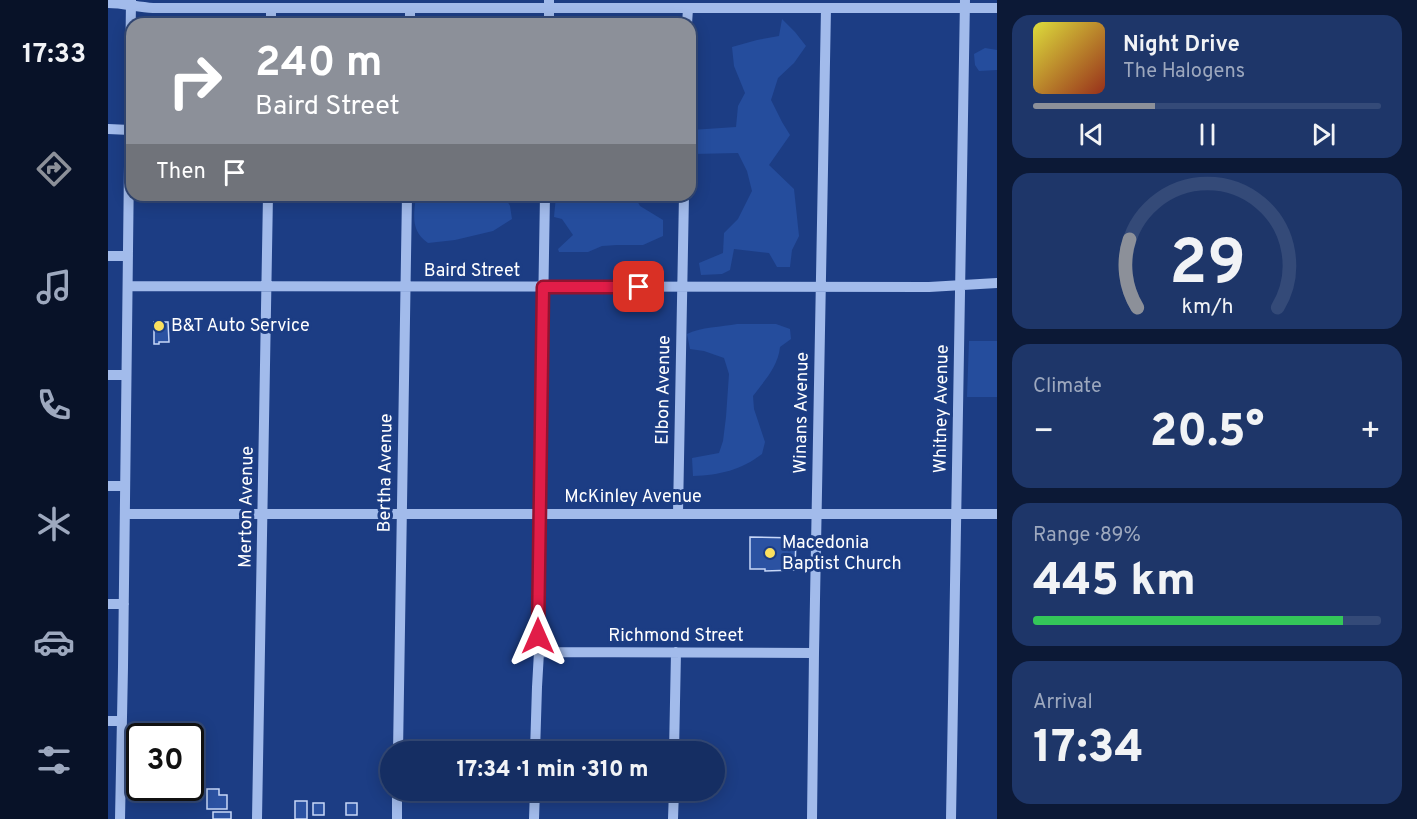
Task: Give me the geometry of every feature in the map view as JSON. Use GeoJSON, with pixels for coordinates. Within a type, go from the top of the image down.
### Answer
{"type":"FeatureCollection","features":[{"type":"Feature","properties":{"kind":"street"},"geometry":{"type":"LineString","coordinates":[[108,3],[131,3],[140,8],[410,9],[549,4],[688,9],[965,4],[997,8]]}},
{"type":"Feature","properties":{"kind":"street"},"geometry":{"type":"LineString","coordinates":[[131,3],[131,18]]}},
{"type":"Feature","properties":{"kind":"street","name":"Whitney Avenue"},"geometry":{"type":"LineString","coordinates":[[951,819],[965,4]]}},
{"type":"Feature","properties":{"kind":"street"},"geometry":{"type":"LineString","coordinates":[[271,8],[271,18]]}},
{"type":"Feature","properties":{"kind":"street","name":"Winans Avenue"},"geometry":{"type":"LineString","coordinates":[[812,819],[826,8]]}},
{"type":"Feature","properties":{"kind":"street"},"geometry":{"type":"LineString","coordinates":[[410,9],[410,18]]}},
{"type":"Feature","properties":{"kind":"street"},"geometry":{"type":"LineString","coordinates":[[687,18],[688,9]]}},
{"type":"Feature","properties":{"kind":"street"},"geometry":{"type":"LineString","coordinates":[[108,129],[126,130]]}},
{"type":"Feature","properties":{"kind":"street"},"geometry":{"type":"LineString","coordinates":[[120,819],[129,201]]}},
{"type":"Feature","properties":{"kind":"street","name":"Merton Avenue"},"geometry":{"type":"LineString","coordinates":[[257,819],[268,201]]}},
{"type":"Feature","properties":{"kind":"street","name":"Bertha Avenue"},"geometry":{"type":"LineString","coordinates":[[398,741],[407,201]]}},
{"type":"Feature","properties":{"kind":"street"},"geometry":{"type":"LineString","coordinates":[[536,741],[546,201]]}},
{"type":"Feature","properties":{"kind":"street","name":"Elbon Avenue"},"geometry":{"type":"LineString","coordinates":[[678,513],[684,201]]}},
{"type":"Feature","properties":{"kind":"street"},"geometry":{"type":"LineString","coordinates":[[108,256],[128,256]]}},
{"type":"Feature","properties":{"kind":"street","name":"Baird Street"},"geometry":{"type":"LineString","coordinates":[[128,286],[929,287],[997,283]]}},
{"type":"Feature","properties":{"kind":"street"},"geometry":{"type":"LineString","coordinates":[[108,375],[126,375]]}},
{"type":"Feature","properties":{"kind":"street"},"geometry":{"type":"LineString","coordinates":[[108,486],[125,486]]}},
{"type":"Feature","properties":{"kind":"street","name":"McKinley Avenue"},"geometry":{"type":"LineString","coordinates":[[125,514],[997,514]]}},
{"type":"Feature","properties":{"kind":"street"},"geometry":{"type":"LineString","coordinates":[[108,604],[124,604]]}},
{"type":"Feature","properties":{"kind":"street","name":"Richmond Street"},"geometry":{"type":"LineString","coordinates":[[539,652],[814,653]]}},
{"type":"Feature","properties":{"kind":"street"},"geometry":{"type":"LineString","coordinates":[[674,741],[676,652]]}},
{"type":"Feature","properties":{"kind":"street"},"geometry":{"type":"LineString","coordinates":[[108,721],[122,721]]}},
{"type":"Feature","properties":{"kind":"street"},"geometry":{"type":"LineString","coordinates":[[397,801],[397,819]]}},
{"type":"Feature","properties":{"kind":"street"},"geometry":{"type":"LineString","coordinates":[[534,819],[535,801]]}},
{"type":"Feature","properties":{"kind":"street"},"geometry":{"type":"LineString","coordinates":[[673,819],[674,801]]}},
{"type":"Feature","properties":{"kind":"shaded area"},"geometry":{"type":"Polygon","coordinates":[[[675,17],[677,18],[557,18],[675,17]]]}},
{"type":"Feature","properties":{"kind":"shaded area"},"geometry":{"type":"Polygon","coordinates":[[[782,19],[806,46],[794,63],[778,78],[771,100],[790,135],[769,165],[794,189],[799,236],[792,250],[790,267],[777,267],[769,253],[734,249],[730,270],[722,274],[701,275],[699,263],[723,253],[724,233],[738,219],[752,191],[747,171],[738,153],[696,154],[696,130],[736,127],[738,106],[745,93],[734,66],[732,47],[779,36],[782,19]]]}},
{"type":"Feature","properties":{"kind":"shaded area"},"geometry":{"type":"Polygon","coordinates":[[[985,48],[997,50],[997,70],[979,71],[975,65],[974,54],[985,48]]]}},
{"type":"Feature","properties":{"kind":"shaded area"},"geometry":{"type":"Polygon","coordinates":[[[415,201],[507,201],[512,219],[493,231],[455,240],[428,243],[418,233],[414,215],[415,201]]]}},
{"type":"Feature","properties":{"kind":"shaded area"},"geometry":{"type":"Polygon","coordinates":[[[556,201],[637,201],[640,206],[663,220],[663,236],[643,245],[602,246],[588,252],[559,252],[558,249],[573,235],[562,219],[554,217],[556,201]]]}},
{"type":"Feature","properties":{"kind":"shaded area"},"geometry":{"type":"Polygon","coordinates":[[[737,324],[776,324],[790,329],[791,339],[780,347],[773,367],[753,396],[754,409],[765,442],[762,454],[730,471],[693,476],[692,458],[719,453],[723,441],[729,374],[724,358],[690,349],[687,334],[737,324]]]}},
{"type":"Feature","properties":{"kind":"shaded area"},"geometry":{"type":"Polygon","coordinates":[[[969,341],[997,341],[997,397],[967,397],[969,341]]]}},
{"type":"Feature","properties":{"kind":"building"},"geometry":{"type":"Polygon","coordinates":[[[154,322],[168,322],[169,342],[154,344],[154,322]]]}},
{"type":"Feature","properties":{"kind":"building"},"geometry":{"type":"Polygon","coordinates":[[[750,537],[796,538],[795,570],[750,569],[750,537]]]}},
{"type":"Feature","properties":{"kind":"building"},"geometry":{"type":"Polygon","coordinates":[[[207,789],[219,789],[219,795],[227,795],[227,809],[207,809],[207,789]]]}},
{"type":"Feature","properties":{"kind":"building"},"geometry":{"type":"Polygon","coordinates":[[[295,801],[307,801],[307,819],[295,819],[295,801]]]}},
{"type":"Feature","properties":{"kind":"building"},"geometry":{"type":"Polygon","coordinates":[[[313,803],[324,803],[324,815],[313,815],[313,803]]]}},
{"type":"Feature","properties":{"kind":"building"},"geometry":{"type":"Polygon","coordinates":[[[346,803],[357,803],[357,815],[346,815],[346,803]]]}},
{"type":"Feature","properties":{"kind":"building"},"geometry":{"type":"Polygon","coordinates":[[[213,812],[231,812],[231,819],[213,819],[213,812]]]}},
{"type":"Feature","properties":{"kind":"place","name":"B&T Auto Service"},"geometry":{"type":"Point","coordinates":[159,326]}},
{"type":"Feature","properties":{"kind":"place","name":"Macedonia Baptist Church"},"geometry":{"type":"Point","coordinates":[770,553]}},
{"type":"Feature","properties":{"kind":"route"},"geometry":{"type":"LineString","coordinates":[[538,636],[543,287],[639,287]]}}]}
